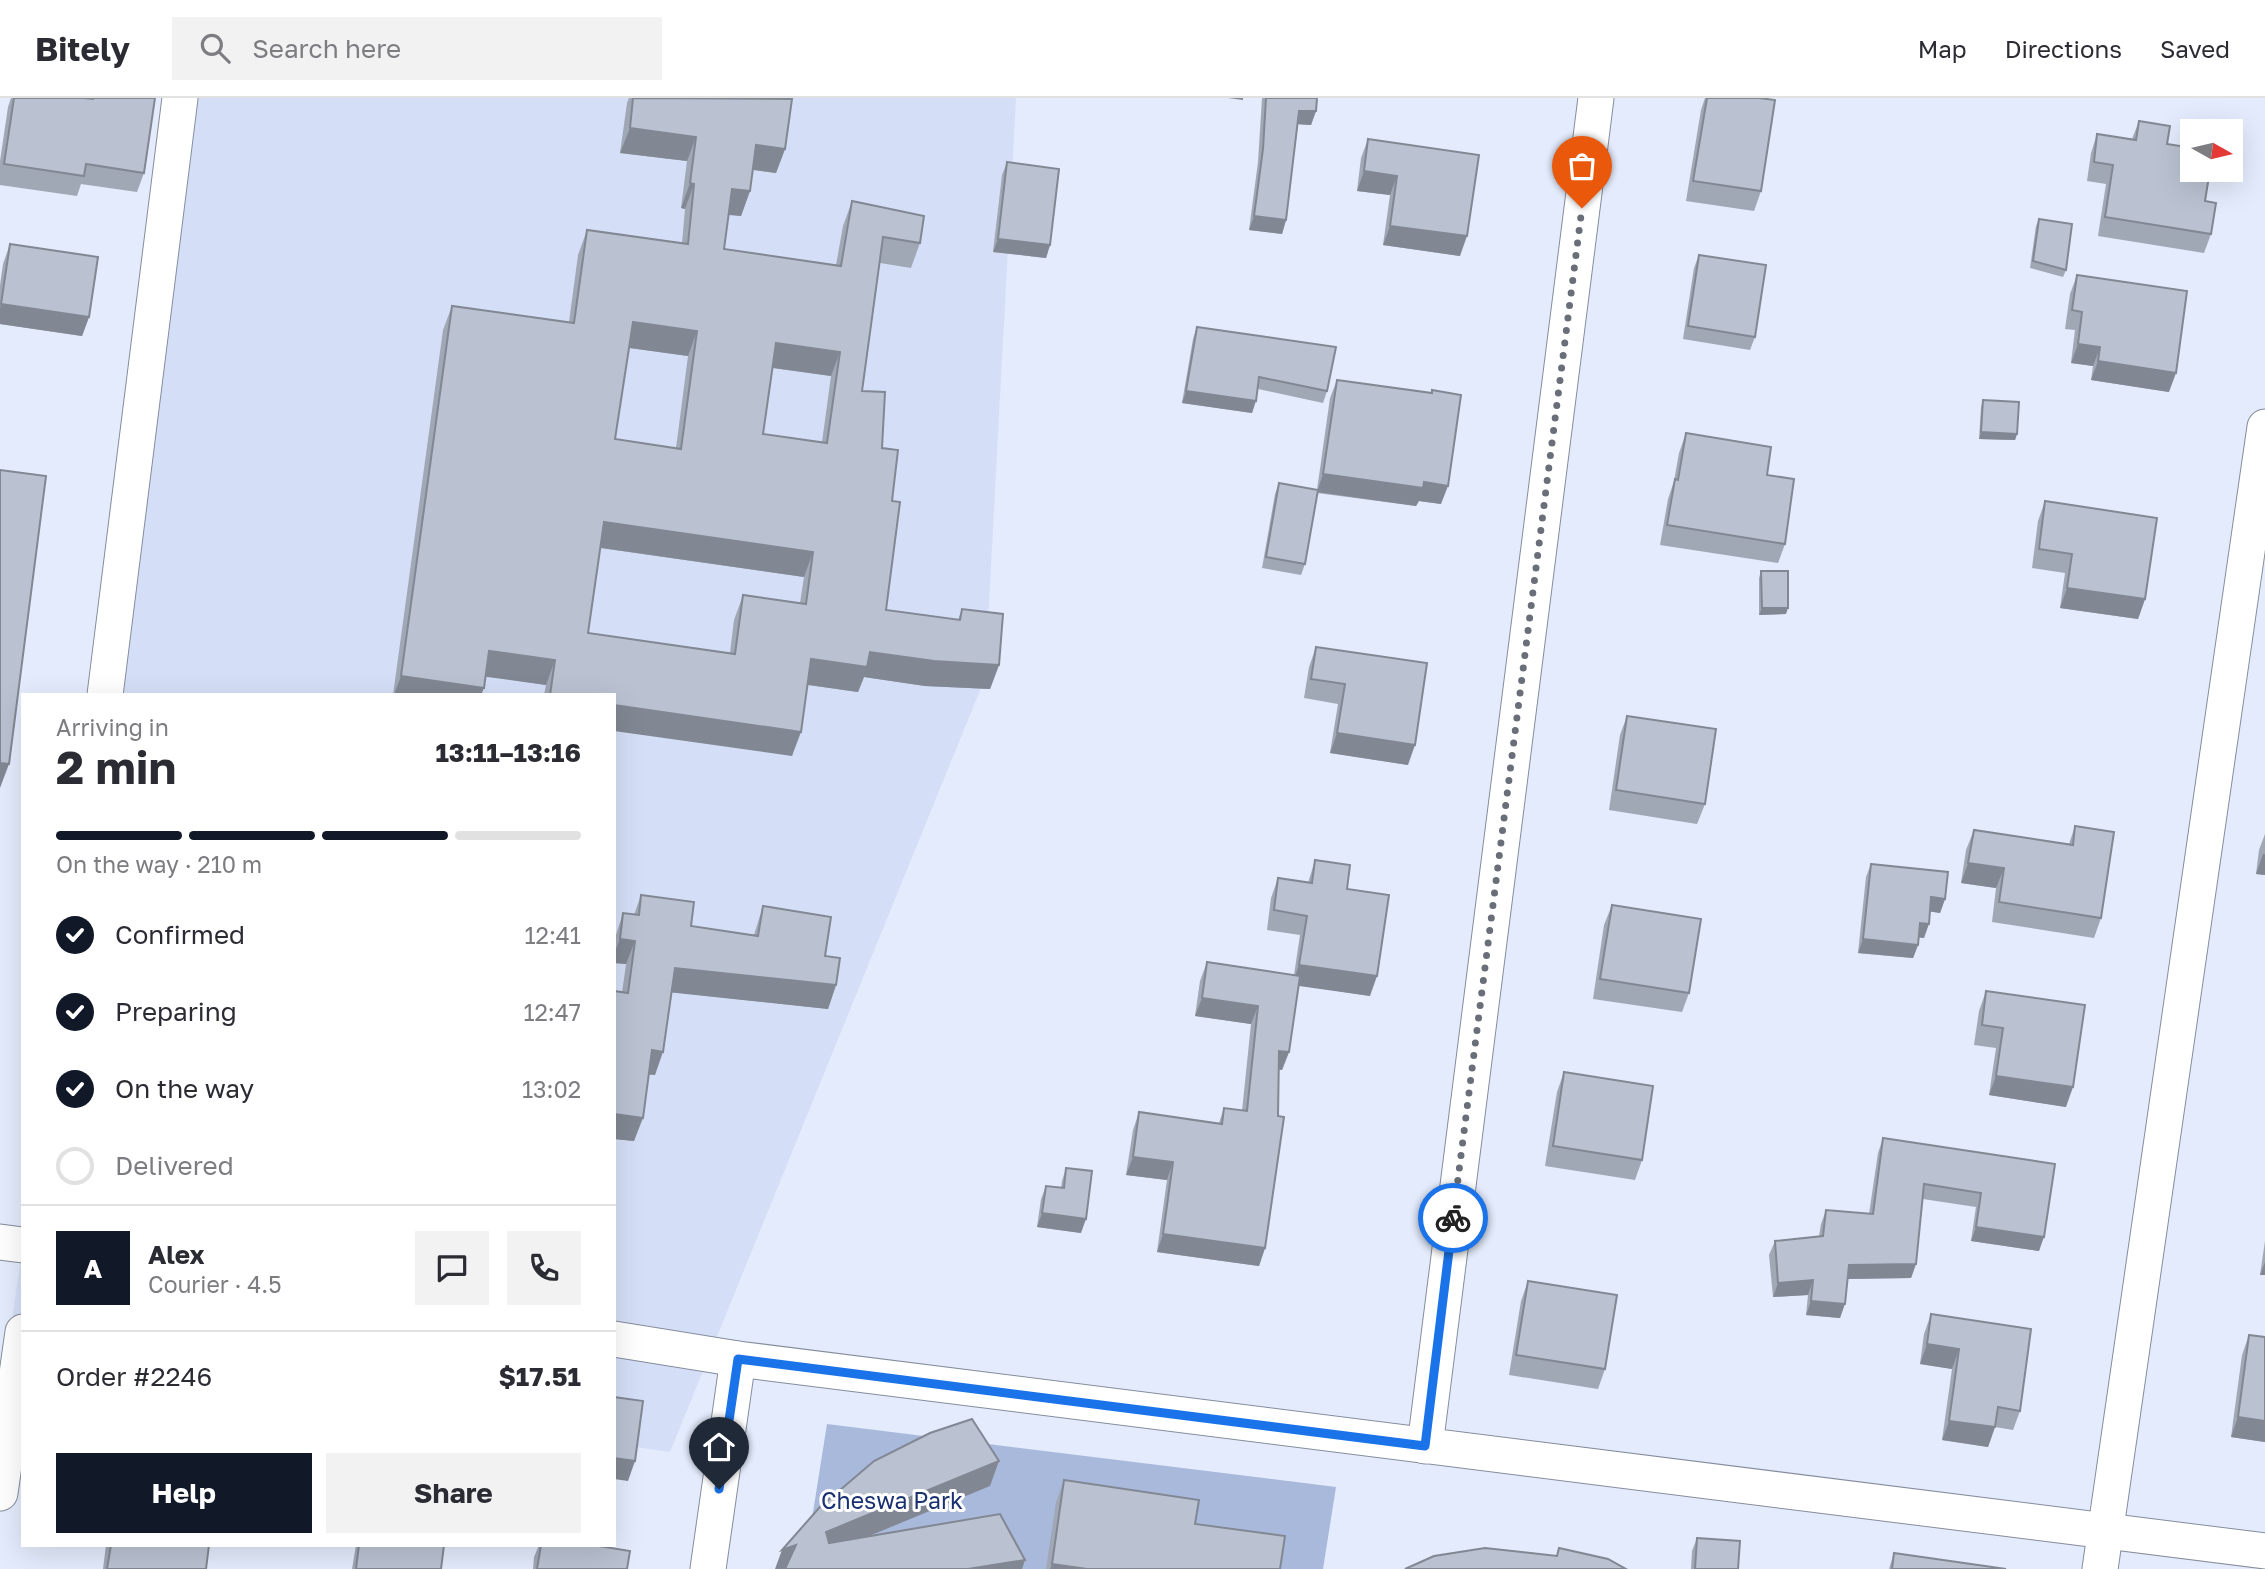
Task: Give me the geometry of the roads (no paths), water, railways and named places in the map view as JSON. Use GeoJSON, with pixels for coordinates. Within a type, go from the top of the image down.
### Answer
{"type":"FeatureCollection","features":[{"type":"Feature","properties":{"kind":"street"},"geometry":{"type":"LineString","coordinates":[[105,693],[180,98]]}},
{"type":"Feature","properties":{"kind":"street"},"geometry":{"type":"LineString","coordinates":[[1425,1446],[1596,98]]}},
{"type":"Feature","properties":{"kind":"street"},"geometry":{"type":"LineString","coordinates":[[2099,1569],[2265,427]]}},
{"type":"Feature","properties":{"kind":"street"},"geometry":{"type":"LineString","coordinates":[[0,1242],[21,1245]]}},
{"type":"Feature","properties":{"kind":"street"},"geometry":{"type":"LineString","coordinates":[[616,1339],[738,1359],[2105,1528],[2265,1551]]}},
{"type":"Feature","properties":{"kind":"street"},"geometry":{"type":"LineString","coordinates":[[0,1493],[21,1346]]}},
{"type":"Feature","properties":{"kind":"street"},"geometry":{"type":"LineString","coordinates":[[708,1569],[738,1359]]}},
{"type":"Feature","properties":{"kind":"park label","name":"Cheswa Park"},"geometry":{"type":"Point","coordinates":[892,1501]}}]}
